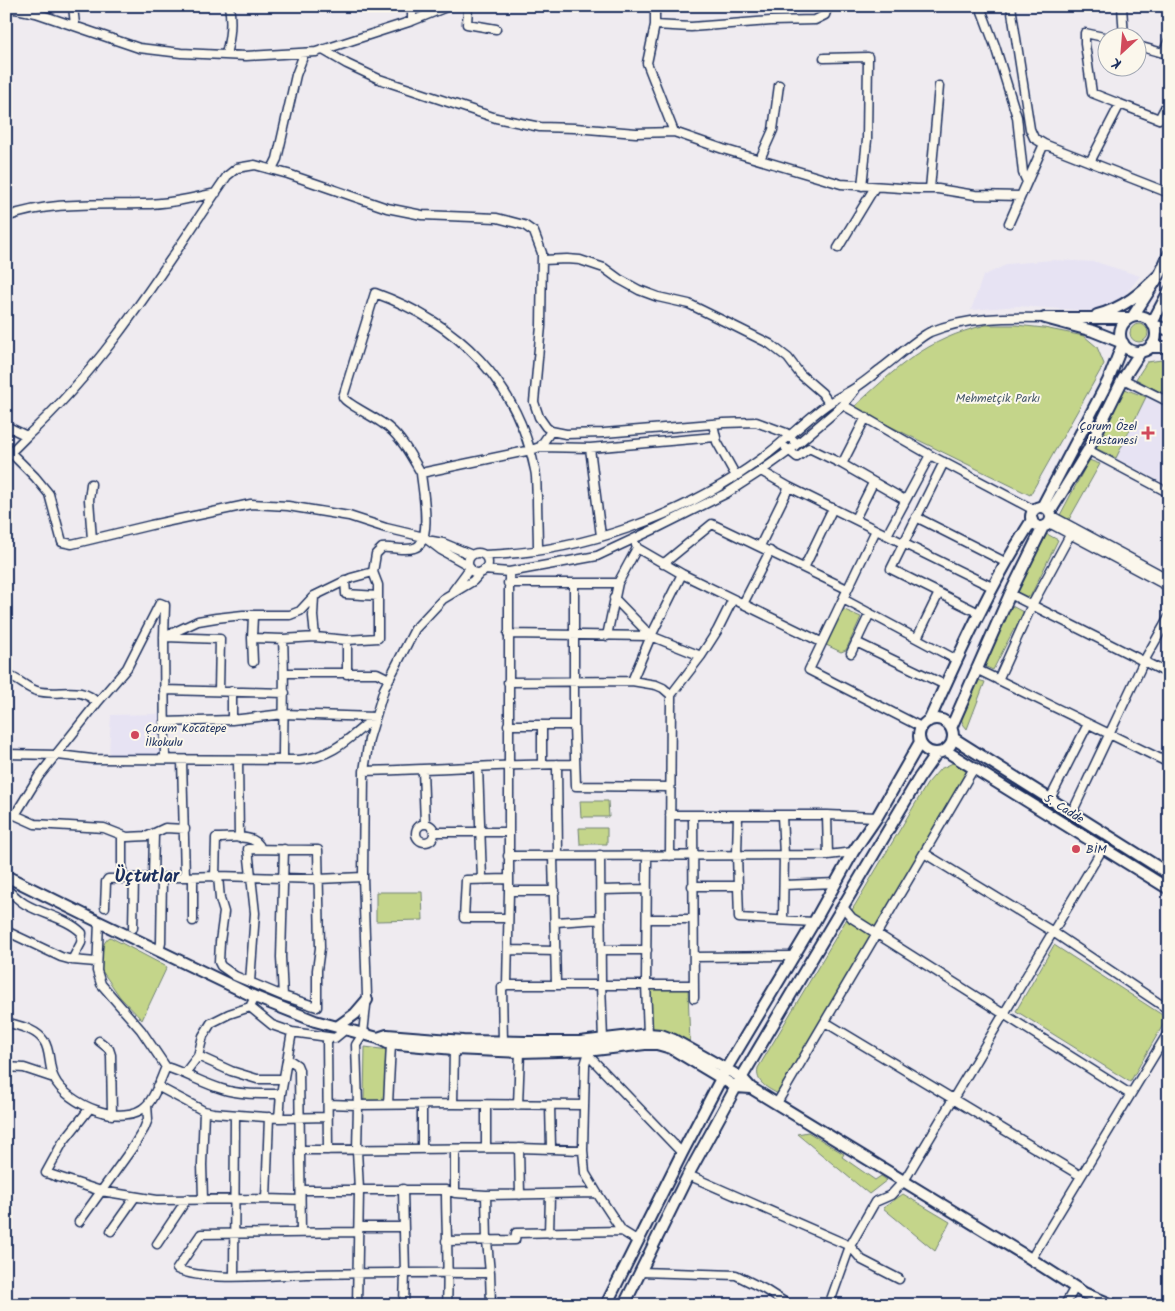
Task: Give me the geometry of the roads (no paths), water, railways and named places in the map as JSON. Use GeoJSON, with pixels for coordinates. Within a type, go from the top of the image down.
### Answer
{"type":"FeatureCollection","features":[{"type":"Feature","properties":{"kind":"street"},"geometry":{"type":"LineString","coordinates":[[73,6],[75,25]]}},
{"type":"Feature","properties":{"kind":"street"},"geometry":{"type":"LineString","coordinates":[[226,54],[229,44],[229,6]]}},
{"type":"Feature","properties":{"kind":"street"},"geometry":{"type":"LineString","coordinates":[[412,6],[412,21]]}},
{"type":"Feature","properties":{"kind":"street"},"geometry":{"type":"LineString","coordinates":[[6,9],[36,13],[139,48],[181,53],[246,56],[304,54],[323,50],[412,21],[449,6]]}},
{"type":"Feature","properties":{"kind":"street"},"geometry":{"type":"LineString","coordinates":[[468,6],[467,24],[496,29]]}},
{"type":"Feature","properties":{"kind":"street"},"geometry":{"type":"LineString","coordinates":[[655,6],[655,24],[647,63],[648,70],[674,132]]}},
{"type":"Feature","properties":{"kind":"street"},"geometry":{"type":"LineString","coordinates":[[655,24],[691,28],[771,21],[815,20],[825,16],[828,6]]}},
{"type":"Feature","properties":{"kind":"street"},"geometry":{"type":"LineString","coordinates":[[980,6],[1018,117],[1023,173],[1027,182]]}},
{"type":"Feature","properties":{"kind":"street"},"geometry":{"type":"LineString","coordinates":[[1011,6],[1030,130],[1034,138],[1044,144],[1169,193]]}},
{"type":"Feature","properties":{"kind":"street"},"geometry":{"type":"LineString","coordinates":[[1122,6],[1123,28]]}},
{"type":"Feature","properties":{"kind":"street"},"geometry":{"type":"LineString","coordinates":[[1098,36],[1085,33],[1092,93],[1159,119],[1169,100]]}},
{"type":"Feature","properties":{"kind":"street"},"geometry":{"type":"LineString","coordinates":[[1148,49],[1166,55],[1169,40]]}},
{"type":"Feature","properties":{"kind":"street"},"geometry":{"type":"LineString","coordinates":[[323,50],[379,79],[496,118],[540,127],[636,133],[674,132],[841,184],[930,189],[975,195],[1020,196]]}},
{"type":"Feature","properties":{"kind":"street"},"geometry":{"type":"LineString","coordinates":[[272,169],[277,159],[296,74],[304,54]]}},
{"type":"Feature","properties":{"kind":"street"},"geometry":{"type":"LineString","coordinates":[[824,58],[868,57],[868,140],[862,186]]}},
{"type":"Feature","properties":{"kind":"street"},"geometry":{"type":"LineString","coordinates":[[760,159],[772,130],[779,85]]}},
{"type":"Feature","properties":{"kind":"street"},"geometry":{"type":"LineString","coordinates":[[930,189],[939,86]]}},
{"type":"Feature","properties":{"kind":"street"},"geometry":{"type":"LineString","coordinates":[[1090,162],[1120,104]]}},
{"type":"Feature","properties":{"kind":"street"},"geometry":{"type":"LineString","coordinates":[[1009,223],[1044,144]]}},
{"type":"Feature","properties":{"kind":"street"},"geometry":{"type":"LineString","coordinates":[[797,444],[790,436],[773,427],[756,422],[604,433],[566,434],[552,431],[546,427],[539,417],[534,402],[541,326],[542,253],[534,232],[512,220],[422,215],[387,208],[256,165],[237,168],[227,176],[138,308],[77,384],[8,455],[35,476],[49,494],[62,542],[72,544],[251,504],[288,506],[349,516],[443,543],[472,554],[512,554],[602,536],[632,527],[673,510],[736,476],[790,436],[829,403],[858,386],[928,333],[951,325],[977,320],[1011,317],[1079,319],[1131,317],[1146,318],[1153,324],[1169,330]]}},
{"type":"Feature","properties":{"kind":"street"},"geometry":{"type":"LineString","coordinates":[[838,248],[875,187]]}},
{"type":"Feature","properties":{"kind":"street"},"geometry":{"type":"LineString","coordinates":[[6,217],[39,209],[100,203],[145,204],[170,202],[216,193]]}},
{"type":"Feature","properties":{"kind":"street"},"geometry":{"type":"LineString","coordinates":[[624,1305],[688,1175],[739,1082],[919,778],[941,752],[952,743],[952,733],[976,669],[1043,516],[1108,381],[1123,343],[1120,330],[1160,274],[1169,254]]}},
{"type":"Feature","properties":{"kind":"street"},"geometry":{"type":"LineString","coordinates":[[542,260],[580,260],[604,268],[639,290],[658,298],[689,304],[736,326],[770,344],[788,358],[800,374],[822,392],[829,403]]}},
{"type":"Feature","properties":{"kind":"street"},"geometry":{"type":"LineString","coordinates":[[1079,319],[1112,311],[1125,305],[1141,293],[1160,274]]}},
{"type":"Feature","properties":{"kind":"street"},"geometry":{"type":"LineString","coordinates":[[941,752],[926,750],[920,742],[919,732],[945,686],[979,613],[1006,562],[1043,516],[1088,450],[1123,379],[1146,349],[1153,343],[1156,334],[1153,324],[1169,291]]}},
{"type":"Feature","properties":{"kind":"street"},"geometry":{"type":"LineString","coordinates":[[538,550],[536,472],[531,450],[503,389],[476,354],[456,336],[436,322],[397,301],[374,293],[343,397],[346,402],[377,418],[395,434],[409,452],[421,473],[427,539],[474,572],[508,572],[597,556],[695,510],[746,482],[789,452],[843,405],[858,386]]}},
{"type":"Feature","properties":{"kind":"street"},"geometry":{"type":"LineString","coordinates":[[1046,318],[1093,331],[1123,343],[1131,350],[1169,348]]}},
{"type":"Feature","properties":{"kind":"street"},"geometry":{"type":"LineString","coordinates":[[1123,379],[1169,402]]}},
{"type":"Feature","properties":{"kind":"street"},"geometry":{"type":"LineString","coordinates":[[843,405],[1043,516],[1169,579]]}},
{"type":"Feature","properties":{"kind":"street"},"geometry":{"type":"LineString","coordinates":[[842,464],[866,417]]}},
{"type":"Feature","properties":{"kind":"street"},"geometry":{"type":"LineString","coordinates":[[713,424],[715,437],[736,476]]}},
{"type":"Feature","properties":{"kind":"street"},"geometry":{"type":"LineString","coordinates":[[6,426],[27,436]]}},
{"type":"Feature","properties":{"kind":"street"},"geometry":{"type":"LineString","coordinates":[[540,447],[552,431]]}},
{"type":"Feature","properties":{"kind":"street"},"geometry":{"type":"LineString","coordinates":[[421,473],[540,447],[590,448],[715,437]]}},
{"type":"Feature","properties":{"kind":"street"},"geometry":{"type":"LineString","coordinates":[[782,442],[789,452],[797,457],[809,448],[842,464],[905,500]]}},
{"type":"Feature","properties":{"kind":"street"},"geometry":{"type":"LineString","coordinates":[[590,448],[602,536]]}},
{"type":"Feature","properties":{"kind":"street"},"geometry":{"type":"LineString","coordinates":[[1088,450],[1169,493]]}},
{"type":"Feature","properties":{"kind":"street"},"geometry":{"type":"LineString","coordinates":[[887,535],[930,455]]}},
{"type":"Feature","properties":{"kind":"street"},"geometry":{"type":"LineString","coordinates":[[944,462],[891,569],[979,613]]}},
{"type":"Feature","properties":{"kind":"street"},"geometry":{"type":"LineString","coordinates":[[761,471],[789,487],[992,587]]}},
{"type":"Feature","properties":{"kind":"street"},"geometry":{"type":"LineString","coordinates":[[855,519],[873,483]]}},
{"type":"Feature","properties":{"kind":"street"},"geometry":{"type":"LineString","coordinates":[[91,484],[89,500],[92,539]]}},
{"type":"Feature","properties":{"kind":"street"},"geometry":{"type":"LineString","coordinates":[[760,546],[789,487]]}},
{"type":"Feature","properties":{"kind":"street"},"geometry":{"type":"LineString","coordinates":[[804,568],[832,508]]}},
{"type":"Feature","properties":{"kind":"street"},"geometry":{"type":"LineString","coordinates":[[1043,516],[1070,535],[1169,587]]}},
{"type":"Feature","properties":{"kind":"street"},"geometry":{"type":"LineString","coordinates":[[916,517],[1006,562]]}},
{"type":"Feature","properties":{"kind":"street"},"geometry":{"type":"LineString","coordinates":[[663,564],[712,524],[847,588]]}},
{"type":"Feature","properties":{"kind":"street"},"geometry":{"type":"LineString","coordinates":[[876,530],[809,670],[925,724],[939,719],[948,724],[952,733]]}},
{"type":"Feature","properties":{"kind":"street"},"geometry":{"type":"LineString","coordinates":[[998,680],[1032,605],[1070,535]]}},
{"type":"Feature","properties":{"kind":"street"},"geometry":{"type":"LineString","coordinates":[[634,538],[637,548],[663,564],[821,642]]}},
{"type":"Feature","properties":{"kind":"street"},"geometry":{"type":"LineString","coordinates":[[252,638],[315,637],[347,640],[378,638],[378,584],[373,572],[378,551],[390,547],[414,548],[427,539]]}},
{"type":"Feature","properties":{"kind":"street"},"geometry":{"type":"LineString","coordinates":[[607,636],[618,583],[637,548]]}},
{"type":"Feature","properties":{"kind":"street"},"geometry":{"type":"LineString","coordinates":[[743,604],[770,550]]}},
{"type":"Feature","properties":{"kind":"street"},"geometry":{"type":"LineString","coordinates":[[453,591],[469,567],[468,559],[472,554]]}},
{"type":"Feature","properties":{"kind":"street"},"geometry":{"type":"LineString","coordinates":[[357,1305],[359,1190],[356,1150],[358,1105],[356,1045],[363,1034],[366,1000],[363,877],[364,771],[369,739],[384,689],[415,629],[443,598],[473,581],[483,571],[487,561],[484,555]]}},
{"type":"Feature","properties":{"kind":"street"},"geometry":{"type":"LineString","coordinates":[[164,637],[198,621],[216,618],[290,615],[300,611],[314,596],[345,580],[373,572]]}},
{"type":"Feature","properties":{"kind":"street"},"geometry":{"type":"LineString","coordinates":[[507,984],[509,891],[508,572]]}},
{"type":"Feature","properties":{"kind":"street"},"geometry":{"type":"LineString","coordinates":[[632,680],[651,636],[682,574]]}},
{"type":"Feature","properties":{"kind":"street"},"geometry":{"type":"LineString","coordinates":[[345,580],[346,594],[378,596]]}},
{"type":"Feature","properties":{"kind":"street"},"geometry":{"type":"LineString","coordinates":[[574,582],[576,786],[670,787]]}},
{"type":"Feature","properties":{"kind":"street"},"geometry":{"type":"LineString","coordinates":[[508,583],[618,583]]}},
{"type":"Feature","properties":{"kind":"street"},"geometry":{"type":"LineString","coordinates":[[917,638],[939,593]]}},
{"type":"Feature","properties":{"kind":"street"},"geometry":{"type":"LineString","coordinates":[[1010,594],[1169,674]]}},
{"type":"Feature","properties":{"kind":"street"},"geometry":{"type":"LineString","coordinates":[[314,596],[315,637]]}},
{"type":"Feature","properties":{"kind":"street"},"geometry":{"type":"LineString","coordinates":[[614,598],[651,636]]}},
{"type":"Feature","properties":{"kind":"street"},"geometry":{"type":"LineString","coordinates":[[670,856],[671,695],[701,656],[717,631],[733,599]]}},
{"type":"Feature","properties":{"kind":"street"},"geometry":{"type":"LineString","coordinates":[[843,599],[956,660]]}},
{"type":"Feature","properties":{"kind":"street"},"geometry":{"type":"LineString","coordinates":[[15,815],[39,776],[127,668],[160,603],[165,605],[165,759]]}},
{"type":"Feature","properties":{"kind":"street"},"geometry":{"type":"LineString","coordinates":[[851,653],[870,613]]}},
{"type":"Feature","properties":{"kind":"street"},"geometry":{"type":"LineString","coordinates":[[253,616],[253,662]]}},
{"type":"Feature","properties":{"kind":"street"},"geometry":{"type":"LineString","coordinates":[[1072,813],[1144,661],[1169,617]]}},
{"type":"Feature","properties":{"kind":"street"},"geometry":{"type":"LineString","coordinates":[[508,634],[651,636],[701,656]]}},
{"type":"Feature","properties":{"kind":"street"},"geometry":{"type":"LineString","coordinates":[[164,637],[220,639],[219,691]]}},
{"type":"Feature","properties":{"kind":"street"},"geometry":{"type":"LineString","coordinates":[[283,639],[285,674],[282,714],[283,760]]}},
{"type":"Feature","properties":{"kind":"street"},"geometry":{"type":"LineString","coordinates":[[347,640],[347,674]]}},
{"type":"Feature","properties":{"kind":"street"},"geometry":{"type":"LineString","coordinates":[[856,642],[945,686]]}},
{"type":"Feature","properties":{"kind":"street"},"geometry":{"type":"LineString","coordinates":[[976,669],[1169,763]]}},
{"type":"Feature","properties":{"kind":"street"},"geometry":{"type":"LineString","coordinates":[[285,674],[377,673],[389,679]]}},
{"type":"Feature","properties":{"kind":"street"},"geometry":{"type":"LineString","coordinates":[[6,675],[14,677],[38,691],[84,693],[97,704]]}},
{"type":"Feature","properties":{"kind":"street"},"geometry":{"type":"LineString","coordinates":[[508,682],[632,680],[656,685],[671,695]]}},
{"type":"Feature","properties":{"kind":"street"},"geometry":{"type":"LineString","coordinates":[[164,690],[285,693]]}},
{"type":"Feature","properties":{"kind":"street"},"geometry":{"type":"LineString","coordinates":[[232,691],[232,720]]}},
{"type":"Feature","properties":{"kind":"street"},"geometry":{"type":"LineString","coordinates":[[164,722],[232,720],[282,714],[375,717]]}},
{"type":"Feature","properties":{"kind":"street"},"geometry":{"type":"LineString","coordinates":[[6,754],[58,755],[92,759],[283,760],[314,758],[343,745],[375,717]]}},
{"type":"Feature","properties":{"kind":"street"},"geometry":{"type":"LineString","coordinates":[[1050,799],[1088,724]]}},
{"type":"Feature","properties":{"kind":"street"},"geometry":{"type":"LineString","coordinates":[[508,725],[574,725]]}},
{"type":"Feature","properties":{"kind":"street"},"geometry":{"type":"LineString","coordinates":[[542,725],[542,764]]}},
{"type":"Feature","properties":{"kind":"street","name":"5. Cadde"},"geometry":{"type":"LineString","coordinates":[[952,733],[1050,799],[1169,874]]}},
{"type":"Feature","properties":{"kind":"street"},"geometry":{"type":"LineString","coordinates":[[606,1305],[724,1073],[814,922],[853,852],[877,817],[920,742]]}},
{"type":"Feature","properties":{"kind":"street","name":"5. Cadde"},"geometry":{"type":"LineString","coordinates":[[941,752],[974,768],[1169,889]]}},
{"type":"Feature","properties":{"kind":"street"},"geometry":{"type":"LineString","coordinates":[[182,760],[185,829],[193,921]]}},
{"type":"Feature","properties":{"kind":"street"},"geometry":{"type":"LineString","coordinates":[[238,760],[239,838]]}},
{"type":"Feature","properties":{"kind":"street"},"geometry":{"type":"LineString","coordinates":[[364,771],[423,770],[508,764],[575,764]]}},
{"type":"Feature","properties":{"kind":"street"},"geometry":{"type":"LineString","coordinates":[[556,984],[554,891],[557,764]]}},
{"type":"Feature","properties":{"kind":"street"},"geometry":{"type":"LineString","coordinates":[[478,767],[482,879]]}},
{"type":"Feature","properties":{"kind":"street"},"geometry":{"type":"LineString","coordinates":[[777,1103],[974,768]]}},
{"type":"Feature","properties":{"kind":"street"},"geometry":{"type":"LineString","coordinates":[[423,770],[425,824]]}},
{"type":"Feature","properties":{"kind":"street"},"geometry":{"type":"LineString","coordinates":[[6,814],[15,815],[35,824],[104,828],[122,835],[136,837],[148,836],[165,828],[185,829]]}},
{"type":"Feature","properties":{"kind":"street"},"geometry":{"type":"LineString","coordinates":[[670,815],[827,815],[877,817]]}},
{"type":"Feature","properties":{"kind":"street"},"geometry":{"type":"LineString","coordinates":[[693,815],[694,998]]}},
{"type":"Feature","properties":{"kind":"street"},"geometry":{"type":"LineString","coordinates":[[738,815],[739,918],[814,922]]}},
{"type":"Feature","properties":{"kind":"street"},"geometry":{"type":"LineString","coordinates":[[827,815],[828,855]]}},
{"type":"Feature","properties":{"kind":"street"},"geometry":{"type":"LineString","coordinates":[[782,816],[784,854],[783,919]]}},
{"type":"Feature","properties":{"kind":"street"},"geometry":{"type":"LineString","coordinates":[[425,824],[431,826],[434,832],[434,837],[430,842],[425,843],[418,840],[416,835],[416,830],[425,824]]}},
{"type":"Feature","properties":{"kind":"street"},"geometry":{"type":"LineString","coordinates":[[434,832],[508,832]]}},
{"type":"Feature","properties":{"kind":"street"},"geometry":{"type":"LineString","coordinates":[[153,878],[154,834]]}},
{"type":"Feature","properties":{"kind":"street"},"geometry":{"type":"LineString","coordinates":[[122,835],[122,878]]}},
{"type":"Feature","properties":{"kind":"street"},"geometry":{"type":"LineString","coordinates":[[232,981],[219,962],[224,912],[216,876],[216,838],[253,839],[260,844],[261,849]]}},
{"type":"Feature","properties":{"kind":"street"},"geometry":{"type":"LineString","coordinates":[[829,1305],[850,1246],[875,1202],[891,1195],[904,1181],[1103,848]]}},
{"type":"Feature","properties":{"kind":"street"},"geometry":{"type":"LineString","coordinates":[[232,981],[250,982],[283,996],[317,1007],[317,970],[320,948],[318,850],[248,849],[252,877],[252,900],[255,913],[250,982]]}},
{"type":"Feature","properties":{"kind":"street"},"geometry":{"type":"LineString","coordinates":[[283,996],[281,957],[284,849]]}},
{"type":"Feature","properties":{"kind":"street"},"geometry":{"type":"LineString","coordinates":[[508,856],[828,855],[853,852]]}},
{"type":"Feature","properties":{"kind":"street"},"geometry":{"type":"LineString","coordinates":[[924,853],[1053,932],[1169,1010]]}},
{"type":"Feature","properties":{"kind":"street"},"geometry":{"type":"LineString","coordinates":[[600,855],[603,1040]]}},
{"type":"Feature","properties":{"kind":"street"},"geometry":{"type":"LineString","coordinates":[[647,856],[646,984],[648,1034]]}},
{"type":"Feature","properties":{"kind":"street"},"geometry":{"type":"LineString","coordinates":[[6,876],[159,951],[232,981],[254,997],[315,1021],[378,1038],[391,1044],[454,1049],[588,1053],[646,1044],[662,1045],[724,1073]]}},
{"type":"Feature","properties":{"kind":"street"},"geometry":{"type":"LineString","coordinates":[[105,907],[106,882],[108,879],[216,876],[284,879],[363,877]]}},
{"type":"Feature","properties":{"kind":"street"},"geometry":{"type":"LineString","coordinates":[[133,928],[134,878]]}},
{"type":"Feature","properties":{"kind":"street"},"geometry":{"type":"LineString","coordinates":[[159,951],[161,943],[162,878]]}},
{"type":"Feature","properties":{"kind":"street"},"geometry":{"type":"LineString","coordinates":[[508,918],[464,918],[466,880],[509,879]]}},
{"type":"Feature","properties":{"kind":"street"},"geometry":{"type":"LineString","coordinates":[[784,885],[836,883]]}},
{"type":"Feature","properties":{"kind":"street"},"geometry":{"type":"LineString","coordinates":[[692,886],[738,886]]}},
{"type":"Feature","properties":{"kind":"street"},"geometry":{"type":"LineString","coordinates":[[601,890],[647,889]]}},
{"type":"Feature","properties":{"kind":"street"},"geometry":{"type":"LineString","coordinates":[[6,890],[15,894],[24,903],[75,926],[82,933],[81,943],[72,960]]}},
{"type":"Feature","properties":{"kind":"street"},"geometry":{"type":"LineString","coordinates":[[509,891],[554,891]]}},
{"type":"Feature","properties":{"kind":"street"},"geometry":{"type":"LineString","coordinates":[[843,906],[852,918],[1130,1094]]}},
{"type":"Feature","properties":{"kind":"street"},"geometry":{"type":"LineString","coordinates":[[556,922],[601,919]]}},
{"type":"Feature","properties":{"kind":"street"},"geometry":{"type":"LineString","coordinates":[[648,919],[693,919]]}},
{"type":"Feature","properties":{"kind":"street"},"geometry":{"type":"LineString","coordinates":[[99,922],[96,962],[102,984],[141,1030],[166,1067],[185,1073],[223,1090],[242,1093],[281,1094]]}},
{"type":"Feature","properties":{"kind":"street"},"geometry":{"type":"LineString","coordinates":[[6,931],[61,957],[96,962]]}},
{"type":"Feature","properties":{"kind":"street"},"geometry":{"type":"LineString","coordinates":[[508,950],[556,950]]}},
{"type":"Feature","properties":{"kind":"street"},"geometry":{"type":"LineString","coordinates":[[601,950],[647,950]]}},
{"type":"Feature","properties":{"kind":"street"},"geometry":{"type":"LineString","coordinates":[[694,957],[793,956]]}},
{"type":"Feature","properties":{"kind":"street"},"geometry":{"type":"LineString","coordinates":[[503,1042],[502,988],[507,984],[601,983],[694,985]]}},
{"type":"Feature","properties":{"kind":"street"},"geometry":{"type":"LineString","coordinates":[[185,1073],[198,1056],[204,1036],[211,1023],[250,1007],[254,997]]}},
{"type":"Feature","properties":{"kind":"street"},"geometry":{"type":"LineString","coordinates":[[250,1007],[272,1025],[292,1032],[328,1038],[338,1036],[341,1028],[366,1000]]}},
{"type":"Feature","properties":{"kind":"street"},"geometry":{"type":"LineString","coordinates":[[6,1022],[31,1030],[43,1040],[54,1078],[64,1091],[76,1101],[112,1115],[129,1114],[147,1105]]}},
{"type":"Feature","properties":{"kind":"street"},"geometry":{"type":"LineString","coordinates":[[825,1022],[1081,1176]]}},
{"type":"Feature","properties":{"kind":"street"},"geometry":{"type":"LineString","coordinates":[[1031,1258],[1169,1031]]}},
{"type":"Feature","properties":{"kind":"street"},"geometry":{"type":"LineString","coordinates":[[279,1118],[281,1094],[292,1032]]}},
{"type":"Feature","properties":{"kind":"street"},"geometry":{"type":"LineString","coordinates":[[378,1038],[387,1035],[462,1041],[580,1042],[648,1034],[661,1035],[674,1040],[724,1073],[777,1103],[1031,1258],[1075,1288],[1113,1305]]}},
{"type":"Feature","properties":{"kind":"street"},"geometry":{"type":"LineString","coordinates":[[328,1038],[328,1150]]}},
{"type":"Feature","properties":{"kind":"street"},"geometry":{"type":"LineString","coordinates":[[98,1041],[110,1049],[112,1115]]}},
{"type":"Feature","properties":{"kind":"street"},"geometry":{"type":"LineString","coordinates":[[388,1104],[391,1044]]}},
{"type":"Feature","properties":{"kind":"street"},"geometry":{"type":"LineString","coordinates":[[453,1104],[454,1049]]}},
{"type":"Feature","properties":{"kind":"street"},"geometry":{"type":"LineString","coordinates":[[518,1105],[520,1052]]}},
{"type":"Feature","properties":{"kind":"street"},"geometry":{"type":"LineString","coordinates":[[588,1053],[585,1065],[583,1150],[585,1173],[622,1231],[638,1240]]}},
{"type":"Feature","properties":{"kind":"street"},"geometry":{"type":"LineString","coordinates":[[588,1053],[682,1153]]}},
{"type":"Feature","properties":{"kind":"street"},"geometry":{"type":"LineString","coordinates":[[198,1056],[230,1071],[257,1080],[284,1079]]}},
{"type":"Feature","properties":{"kind":"street"},"geometry":{"type":"LineString","coordinates":[[288,1059],[297,1065],[299,1070],[302,1190],[300,1200],[301,1232]]}},
{"type":"Feature","properties":{"kind":"street"},"geometry":{"type":"LineString","coordinates":[[6,1067],[24,1068],[54,1078]]}},
{"type":"Feature","properties":{"kind":"street"},"geometry":{"type":"LineString","coordinates":[[79,1222],[144,1129],[148,1119],[147,1105],[166,1067]]}},
{"type":"Feature","properties":{"kind":"street"},"geometry":{"type":"LineString","coordinates":[[157,1086],[204,1111],[279,1118],[328,1117]]}},
{"type":"Feature","properties":{"kind":"street"},"geometry":{"type":"LineString","coordinates":[[328,1104],[584,1105]]}},
{"type":"Feature","properties":{"kind":"street"},"geometry":{"type":"LineString","coordinates":[[422,1105],[422,1149]]}},
{"type":"Feature","properties":{"kind":"street"},"geometry":{"type":"LineString","coordinates":[[486,1105],[486,1148]]}},
{"type":"Feature","properties":{"kind":"street"},"geometry":{"type":"LineString","coordinates":[[550,1105],[551,1148]]}},
{"type":"Feature","properties":{"kind":"street"},"geometry":{"type":"LineString","coordinates":[[90,1108],[64,1142],[46,1173],[101,1191],[157,1200],[235,1198],[300,1200]]}},
{"type":"Feature","properties":{"kind":"street"},"geometry":{"type":"LineString","coordinates":[[202,1199],[204,1111]]}},
{"type":"Feature","properties":{"kind":"street"},"geometry":{"type":"LineString","coordinates":[[234,1276],[235,1115]]}},
{"type":"Feature","properties":{"kind":"street"},"geometry":{"type":"LineString","coordinates":[[266,1199],[269,1117]]}},
{"type":"Feature","properties":{"kind":"street"},"geometry":{"type":"LineString","coordinates":[[518,1148],[520,1195]]}},
{"type":"Feature","properties":{"kind":"street"},"geometry":{"type":"LineString","coordinates":[[301,1150],[551,1148],[583,1150]]}},
{"type":"Feature","properties":{"kind":"street"},"geometry":{"type":"LineString","coordinates":[[455,1149],[455,1193]]}},
{"type":"Feature","properties":{"kind":"street"},"geometry":{"type":"LineString","coordinates":[[688,1175],[850,1246],[862,1260],[899,1279]]}},
{"type":"Feature","properties":{"kind":"street"},"geometry":{"type":"LineString","coordinates":[[403,1189],[404,1305]]}},
{"type":"Feature","properties":{"kind":"street"},"geometry":{"type":"LineString","coordinates":[[302,1190],[446,1190],[455,1193],[486,1195],[597,1193]]}},
{"type":"Feature","properties":{"kind":"street"},"geometry":{"type":"LineString","coordinates":[[446,1190],[447,1305]]}},
{"type":"Feature","properties":{"kind":"street"},"geometry":{"type":"LineString","coordinates":[[486,1195],[486,1241],[491,1305]]}},
{"type":"Feature","properties":{"kind":"street"},"geometry":{"type":"LineString","coordinates":[[549,1233],[550,1195]]}},
{"type":"Feature","properties":{"kind":"street"},"geometry":{"type":"LineString","coordinates":[[111,1231],[135,1197]]}},
{"type":"Feature","properties":{"kind":"street"},"geometry":{"type":"LineString","coordinates":[[157,1244],[187,1199]]}},
{"type":"Feature","properties":{"kind":"street"},"geometry":{"type":"LineString","coordinates":[[404,1227],[201,1234],[177,1269],[184,1272],[234,1276],[357,1273],[490,1273]]}},
{"type":"Feature","properties":{"kind":"street"},"geometry":{"type":"LineString","coordinates":[[446,1241],[515,1240],[516,1233],[622,1231]]}},
{"type":"Feature","properties":{"kind":"street"},"geometry":{"type":"LineString","coordinates":[[640,1272],[736,1276],[764,1289],[788,1305]]}},
{"type":"Feature","properties":{"kind":"street"},"geometry":{"type":"LineString","coordinates":[[1065,1305],[1075,1288]]}},
{"type":"Feature","properties":{"kind":"place","name":"Çorum Özel Hastanesi"},"geometry":{"type":"Point","coordinates":[1148,433]}},
{"type":"Feature","properties":{"kind":"place","name":"Çorum Kocatepe İlkokulu"},"geometry":{"type":"Point","coordinates":[135,735]}},
{"type":"Feature","properties":{"kind":"place","name":"BİM"},"geometry":{"type":"Point","coordinates":[1076,849]}},
{"type":"Feature","properties":{"kind":"district","name":"Üçtutlar"},"geometry":{"type":"Point","coordinates":[147,877]}},
{"type":"Feature","properties":{"kind":"park label","name":"Mehmetçik Parkı"},"geometry":{"type":"Point","coordinates":[998,398]}}]}
